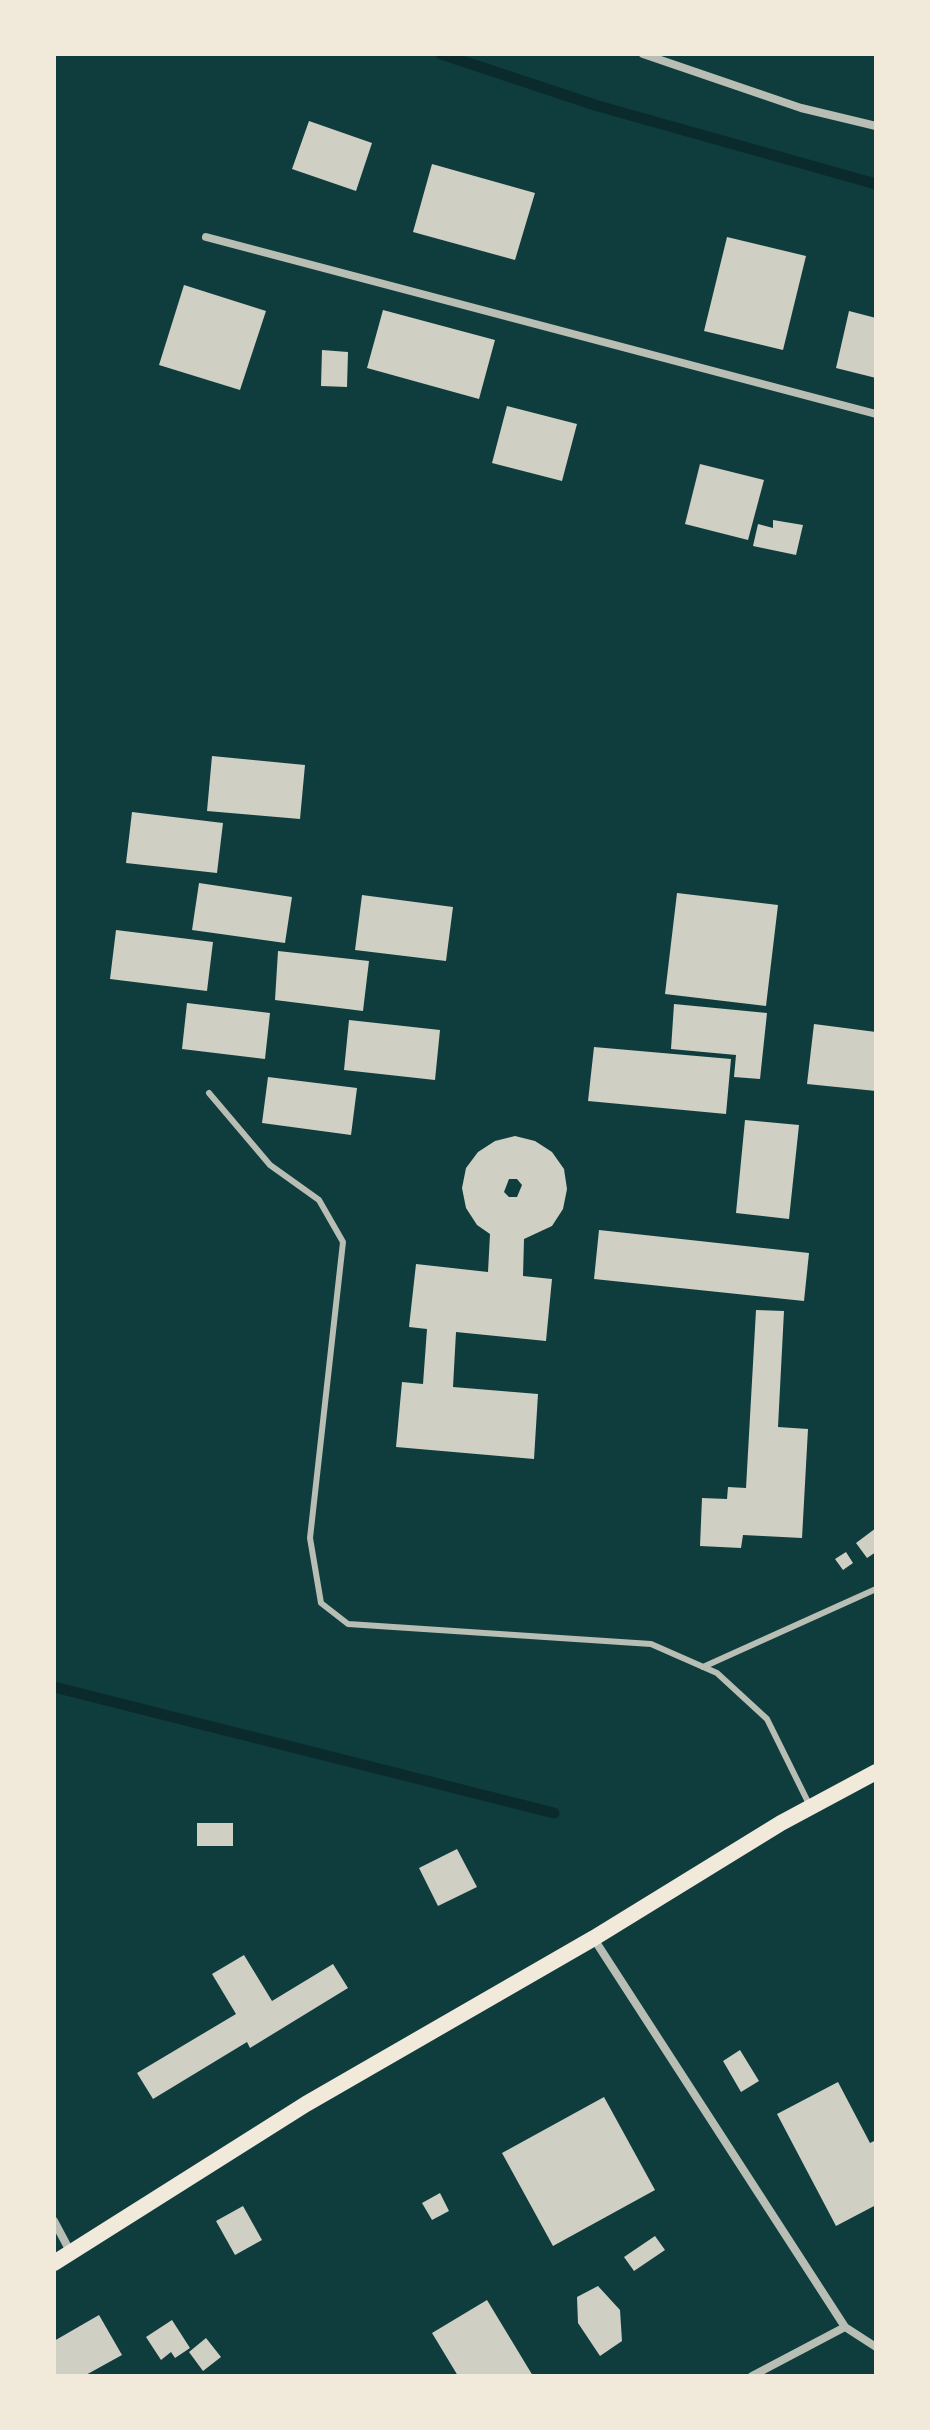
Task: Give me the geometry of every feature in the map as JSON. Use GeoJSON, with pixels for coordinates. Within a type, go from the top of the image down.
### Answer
{"type":"FeatureCollection","features":[{"type":"Feature","properties":{"kind":"main road"},"geometry":{"type":"LineString","coordinates":[[54,2263],[306,2104],[594,1938],[811,1807],[876,1772]]}},
{"type":"Feature","properties":{"kind":"street"},"geometry":{"type":"LineString","coordinates":[[643,54],[801,108],[876,126]]}},
{"type":"Feature","properties":{"kind":"street"},"geometry":{"type":"LineString","coordinates":[[206,237],[876,414]]}},
{"type":"Feature","properties":{"kind":"street"},"geometry":{"type":"LineString","coordinates":[[594,1938],[845,2327],[876,2347]]}},
{"type":"Feature","properties":{"kind":"street"},"geometry":{"type":"LineString","coordinates":[[54,2221],[71,2253]]}},
{"type":"Feature","properties":{"kind":"street"},"geometry":{"type":"LineString","coordinates":[[752,2376],[845,2327]]}},
{"type":"Feature","properties":{"kind":"lane"},"geometry":{"type":"LineString","coordinates":[[209,1093],[270,1165],[319,1200],[343,1242],[310,1538],[321,1603],[348,1624],[651,1644],[717,1673],[767,1719],[811,1807]]}},
{"type":"Feature","properties":{"kind":"lane"},"geometry":{"type":"LineString","coordinates":[[703,1667],[876,1589]]}},
{"type":"Feature","properties":{"kind":"building"},"geometry":{"type":"Polygon","coordinates":[[[309,121],[372,143],[356,191],[292,169],[309,121]]]}},
{"type":"Feature","properties":{"kind":"building"},"geometry":{"type":"Polygon","coordinates":[[[432,164],[535,193],[515,260],[413,232],[432,164]]]}},
{"type":"Feature","properties":{"kind":"building"},"geometry":{"type":"Polygon","coordinates":[[[727,237],[806,256],[783,350],[704,331],[727,237]]]}},
{"type":"Feature","properties":{"kind":"building"},"geometry":{"type":"Polygon","coordinates":[[[184,285],[266,311],[240,390],[159,365],[184,285]]]}},
{"type":"Feature","properties":{"kind":"building"},"geometry":{"type":"Polygon","coordinates":[[[383,310],[495,340],[479,399],[367,368],[383,310]]]}},
{"type":"Feature","properties":{"kind":"building"},"geometry":{"type":"Polygon","coordinates":[[[849,311],[876,318],[876,378],[836,368],[849,311]]]}},
{"type":"Feature","properties":{"kind":"building"},"geometry":{"type":"Polygon","coordinates":[[[322,350],[348,352],[347,387],[321,386],[322,350]]]}},
{"type":"Feature","properties":{"kind":"building"},"geometry":{"type":"Polygon","coordinates":[[[507,406],[577,424],[562,481],[492,463],[507,406]]]}},
{"type":"Feature","properties":{"kind":"building"},"geometry":{"type":"Polygon","coordinates":[[[700,464],[764,480],[748,540],[685,524],[700,464]]]}},
{"type":"Feature","properties":{"kind":"building"},"geometry":{"type":"Polygon","coordinates":[[[773,520],[803,525],[796,555],[753,546],[758,524],[773,528],[773,520]]]}},
{"type":"Feature","properties":{"kind":"building"},"geometry":{"type":"Polygon","coordinates":[[[212,756],[305,765],[300,819],[207,811],[212,756]]]}},
{"type":"Feature","properties":{"kind":"building"},"geometry":{"type":"Polygon","coordinates":[[[132,812],[223,823],[217,873],[126,863],[132,812]]]}},
{"type":"Feature","properties":{"kind":"building"},"geometry":{"type":"Polygon","coordinates":[[[199,883],[292,897],[285,943],[192,930],[199,883]]]}},
{"type":"Feature","properties":{"kind":"building"},"geometry":{"type":"Polygon","coordinates":[[[677,893],[778,905],[766,1006],[665,994],[677,893]]]}},
{"type":"Feature","properties":{"kind":"building"},"geometry":{"type":"Polygon","coordinates":[[[362,895],[453,907],[446,961],[355,950],[362,895]]]}},
{"type":"Feature","properties":{"kind":"building"},"geometry":{"type":"Polygon","coordinates":[[[116,930],[213,942],[207,991],[110,979],[116,930]]]}},
{"type":"Feature","properties":{"kind":"building"},"geometry":{"type":"Polygon","coordinates":[[[278,951],[369,961],[363,1011],[275,1000],[278,951]]]}},
{"type":"Feature","properties":{"kind":"building"},"geometry":{"type":"Polygon","coordinates":[[[187,1003],[270,1013],[265,1059],[182,1049],[187,1003]]]}},
{"type":"Feature","properties":{"kind":"building"},"geometry":{"type":"Polygon","coordinates":[[[674,1004],[767,1013],[760,1079],[734,1077],[736,1055],[671,1049],[674,1004]]]}},
{"type":"Feature","properties":{"kind":"building"},"geometry":{"type":"Polygon","coordinates":[[[349,1020],[440,1030],[435,1080],[344,1070],[349,1020]]]}},
{"type":"Feature","properties":{"kind":"building"},"geometry":{"type":"Polygon","coordinates":[[[814,1024],[876,1032],[876,1091],[807,1084],[814,1024]]]}},
{"type":"Feature","properties":{"kind":"building"},"geometry":{"type":"Polygon","coordinates":[[[594,1047],[731,1059],[726,1114],[588,1101],[594,1047]]]}},
{"type":"Feature","properties":{"kind":"building"},"geometry":{"type":"Polygon","coordinates":[[[268,1077],[357,1088],[351,1135],[262,1123],[268,1077]]]}},
{"type":"Feature","properties":{"kind":"building"},"geometry":{"type":"Polygon","coordinates":[[[745,1120],[799,1125],[789,1219],[736,1213],[745,1120]]]}},
{"type":"Feature","properties":{"kind":"building"},"geometry":{"type":"Polygon","coordinates":[[[515,1136],[535,1141],[552,1152],[564,1169],[567,1189],[563,1209],[552,1226],[524,1239],[523,1276],[552,1279],[546,1341],[456,1332],[453,1387],[538,1394],[534,1459],[396,1447],[402,1382],[423,1384],[427,1329],[409,1327],[416,1264],[488,1272],[490,1234],[477,1225],[466,1208],[462,1188],[466,1168],[478,1152],[495,1141],[515,1136]],[[509,1179],[504,1192],[509,1197],[517,1197],[522,1185],[517,1179],[509,1179]]]}},
{"type":"Feature","properties":{"kind":"building"},"geometry":{"type":"Polygon","coordinates":[[[599,1230],[809,1253],[804,1301],[594,1279],[599,1230]]]}},
{"type":"Feature","properties":{"kind":"building"},"geometry":{"type":"Polygon","coordinates":[[[756,1310],[784,1311],[778,1427],[808,1429],[802,1538],[743,1535],[741,1548],[700,1546],[702,1498],[727,1499],[728,1487],[746,1488],[756,1310]]]}},
{"type":"Feature","properties":{"kind":"building"},"geometry":{"type":"Polygon","coordinates":[[[876,1528],[876,1552],[867,1558],[856,1543],[876,1528]]]}},
{"type":"Feature","properties":{"kind":"building"},"geometry":{"type":"Polygon","coordinates":[[[846,1552],[853,1563],[843,1570],[835,1559],[846,1552]]]}},
{"type":"Feature","properties":{"kind":"building"},"geometry":{"type":"Polygon","coordinates":[[[197,1823],[233,1823],[233,1846],[197,1846],[197,1823]]]}},
{"type":"Feature","properties":{"kind":"building"},"geometry":{"type":"Polygon","coordinates":[[[457,1849],[477,1887],[438,1906],[419,1868],[457,1849]]]}},
{"type":"Feature","properties":{"kind":"building"},"geometry":{"type":"Polygon","coordinates":[[[244,1955],[272,2001],[333,1964],[348,1988],[250,2048],[247,2042],[153,2099],[137,2073],[236,2014],[212,1974],[244,1955]]]}},
{"type":"Feature","properties":{"kind":"building"},"geometry":{"type":"Polygon","coordinates":[[[740,2050],[759,2081],[741,2092],[723,2061],[740,2050]]]}},
{"type":"Feature","properties":{"kind":"building"},"geometry":{"type":"Polygon","coordinates":[[[838,2082],[870,2143],[876,2140],[876,2205],[836,2226],[777,2114],[838,2082]]]}},
{"type":"Feature","properties":{"kind":"building"},"geometry":{"type":"Polygon","coordinates":[[[604,2097],[655,2190],[553,2246],[502,2153],[604,2097]]]}},
{"type":"Feature","properties":{"kind":"building"},"geometry":{"type":"Polygon","coordinates":[[[440,2193],[449,2211],[432,2220],[422,2203],[440,2193]]]}},
{"type":"Feature","properties":{"kind":"building"},"geometry":{"type":"Polygon","coordinates":[[[243,2206],[262,2240],[235,2255],[216,2221],[243,2206]]]}},
{"type":"Feature","properties":{"kind":"building"},"geometry":{"type":"Polygon","coordinates":[[[655,2236],[665,2250],[634,2271],[624,2257],[655,2236]]]}},
{"type":"Feature","properties":{"kind":"building"},"geometry":{"type":"Polygon","coordinates":[[[598,2286],[620,2310],[622,2341],[600,2356],[578,2323],[577,2297],[598,2286]]]}},
{"type":"Feature","properties":{"kind":"building"},"geometry":{"type":"Polygon","coordinates":[[[487,2300],[533,2376],[458,2376],[432,2333],[487,2300]]]}},
{"type":"Feature","properties":{"kind":"building"},"geometry":{"type":"Polygon","coordinates":[[[99,2315],[122,2355],[84,2376],[54,2376],[54,2341],[99,2315]]]}},
{"type":"Feature","properties":{"kind":"building"},"geometry":{"type":"Polygon","coordinates":[[[172,2320],[190,2348],[175,2358],[171,2352],[161,2360],[146,2337],[172,2320]]]}},
{"type":"Feature","properties":{"kind":"building"},"geometry":{"type":"Polygon","coordinates":[[[206,2338],[221,2357],[203,2371],[189,2352],[206,2338]]]}},
{"type":"Feature","properties":{"kind":"waterway"},"geometry":{"type":"LineString","coordinates":[[441,54],[598,106],[876,184]]}},
{"type":"Feature","properties":{"kind":"waterway"},"geometry":{"type":"LineString","coordinates":[[54,1687],[554,1813]]}}]}
